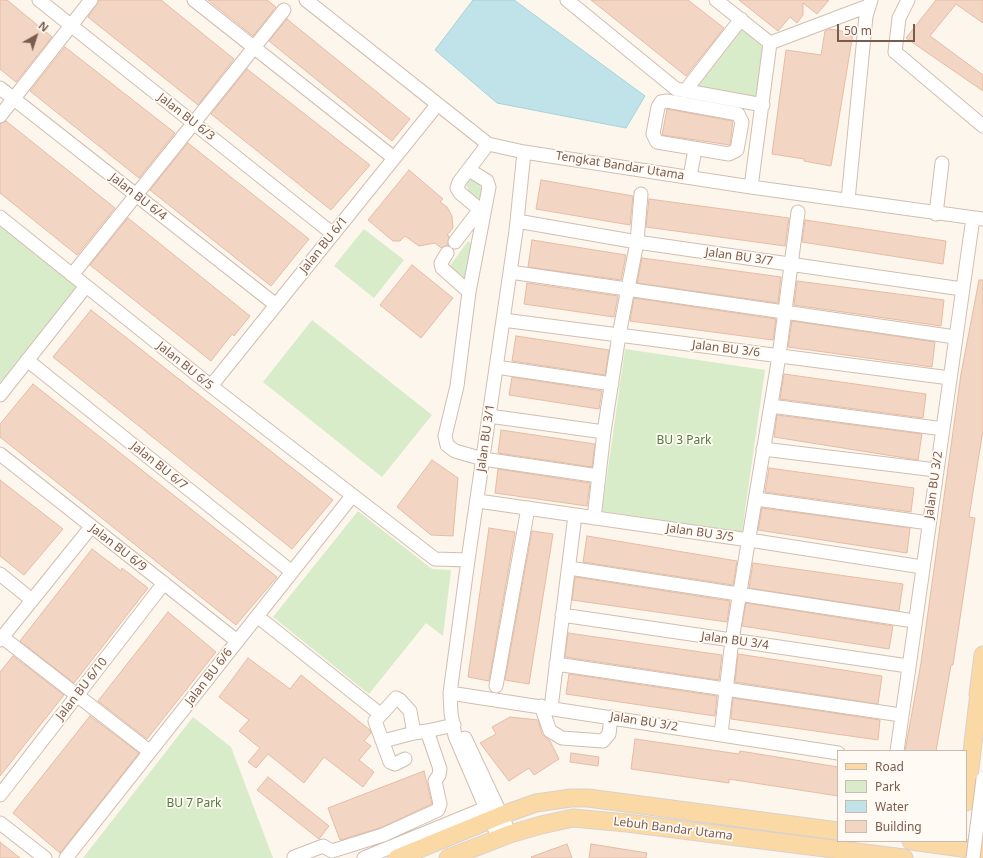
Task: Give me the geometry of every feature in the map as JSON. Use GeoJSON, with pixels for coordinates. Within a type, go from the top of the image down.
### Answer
{"type":"FeatureCollection","features":[{"type":"Feature","properties":{"kind":"main road"},"geometry":{"type":"LineString","coordinates":[[967,794],[983,655]]}},
{"type":"Feature","properties":{"kind":"main road"},"geometry":{"type":"LineString","coordinates":[[978,701],[983,684]]}},
{"type":"Feature","properties":{"kind":"main road","name":"Lebuh Bandar Utama"},"geometry":{"type":"LineString","coordinates":[[397,858],[493,814],[554,800],[588,798],[837,830]]}},
{"type":"Feature","properties":{"kind":"main road","name":"Lebuh Bandar Utama"},"geometry":{"type":"LineString","coordinates":[[448,858],[466,854],[504,836],[572,818],[627,823],[904,858]]}},
{"type":"Feature","properties":{"kind":"main road"},"geometry":{"type":"LineString","coordinates":[[931,842],[973,850]]}},
{"type":"Feature","properties":{"kind":"street","name":"Jalan BU 6/3"},"geometry":{"type":"LineString","coordinates":[[39,0],[333,234]]}},
{"type":"Feature","properties":{"kind":"street"},"geometry":{"type":"LineString","coordinates":[[0,116],[91,0]]}},
{"type":"Feature","properties":{"kind":"street"},"geometry":{"type":"LineString","coordinates":[[194,0],[394,158]]}},
{"type":"Feature","properties":{"kind":"street"},"geometry":{"type":"LineString","coordinates":[[568,0],[671,86],[685,91],[763,105]]}},
{"type":"Feature","properties":{"kind":"street"},"geometry":{"type":"LineString","coordinates":[[716,0],[770,43]]}},
{"type":"Feature","properties":{"kind":"street"},"geometry":{"type":"LineString","coordinates":[[908,0],[898,18],[895,52],[983,126]]}},
{"type":"Feature","properties":{"kind":"street","name":"Tengkat Bandar Utama"},"geometry":{"type":"LineString","coordinates":[[309,1],[437,105],[488,144],[524,152],[751,187],[978,219]]}},
{"type":"Feature","properties":{"kind":"street"},"geometry":{"type":"LineString","coordinates":[[770,43],[870,3],[848,200]]}},
{"type":"Feature","properties":{"kind":"street"},"geometry":{"type":"LineString","coordinates":[[72,275],[284,10]]}},
{"type":"Feature","properties":{"kind":"street"},"geometry":{"type":"LineString","coordinates":[[685,91],[741,19]]}},
{"type":"Feature","properties":{"kind":"street"},"geometry":{"type":"LineString","coordinates":[[751,187],[770,43]]}},
{"type":"Feature","properties":{"kind":"street","name":"Jalan BU 6/4"},"geometry":{"type":"LineString","coordinates":[[0,88],[276,305]]}},
{"type":"Feature","properties":{"kind":"street"},"geometry":{"type":"LineString","coordinates":[[667,101],[720,110],[736,113],[740,116],[742,122],[738,147],[735,152],[729,154],[695,149],[660,143],[654,140],[653,134],[658,107],[662,102],[667,101]]}},
{"type":"Feature","properties":{"kind":"street","name":"Jalan BU 6/1"},"geometry":{"type":"LineString","coordinates":[[211,386],[437,105]]}},
{"type":"Feature","properties":{"kind":"street"},"geometry":{"type":"LineString","coordinates":[[482,211],[460,193],[457,188],[459,182],[488,144]]}},
{"type":"Feature","properties":{"kind":"street"},"geometry":{"type":"LineString","coordinates":[[690,177],[695,149]]}},
{"type":"Feature","properties":{"kind":"street","name":"Jalan BU 3/1"},"geometry":{"type":"LineString","coordinates":[[504,836],[493,814],[462,733],[454,725],[451,714],[450,693],[517,221],[524,152]]}},
{"type":"Feature","properties":{"kind":"street"},"geometry":{"type":"LineString","coordinates":[[936,214],[942,163]]}},
{"type":"Feature","properties":{"kind":"street"},"geometry":{"type":"LineString","coordinates":[[469,170],[485,179],[488,184],[482,211],[469,292],[456,386],[445,441],[447,445],[455,451],[483,459],[599,476]]}},
{"type":"Feature","properties":{"kind":"street"},"geometry":{"type":"LineString","coordinates":[[594,518],[604,432],[619,335],[637,242],[641,194]]}},
{"type":"Feature","properties":{"kind":"street"},"geometry":{"type":"LineString","coordinates":[[456,242],[482,211]]}},
{"type":"Feature","properties":{"kind":"street"},"geometry":{"type":"LineString","coordinates":[[721,734],[732,640],[779,356],[798,212]]}},
{"type":"Feature","properties":{"kind":"street","name":"Jalan BU 6/5"},"geometry":{"type":"LineString","coordinates":[[0,218],[211,386],[372,512],[435,559],[468,560]]}},
{"type":"Feature","properties":{"kind":"street","name":"Jalan BU 3/2"},"geometry":{"type":"LineString","coordinates":[[897,750],[962,289],[978,219]]}},
{"type":"Feature","properties":{"kind":"street","name":"Jalan BU 3/7"},"geometry":{"type":"LineString","coordinates":[[517,221],[637,242],[962,289]]}},
{"type":"Feature","properties":{"kind":"street"},"geometry":{"type":"LineString","coordinates":[[447,253],[441,263],[442,268],[469,292]]}},
{"type":"Feature","properties":{"kind":"street"},"geometry":{"type":"LineString","coordinates":[[510,272],[628,291],[955,336]]}},
{"type":"Feature","properties":{"kind":"street"},"geometry":{"type":"LineString","coordinates":[[0,395],[86,286]]}},
{"type":"Feature","properties":{"kind":"street","name":"Jalan BU 3/6"},"geometry":{"type":"LineString","coordinates":[[503,320],[950,378]]}},
{"type":"Feature","properties":{"kind":"street","name":"Jalan BU 6/7"},"geometry":{"type":"LineString","coordinates":[[27,360],[292,572]]}},
{"type":"Feature","properties":{"kind":"street"},"geometry":{"type":"LineString","coordinates":[[496,367],[612,384]]}},
{"type":"Feature","properties":{"kind":"street"},"geometry":{"type":"LineString","coordinates":[[770,406],[936,428]]}},
{"type":"Feature","properties":{"kind":"street"},"geometry":{"type":"LineString","coordinates":[[489,416],[604,432]]}},
{"type":"Feature","properties":{"kind":"street"},"geometry":{"type":"LineString","coordinates":[[763,449],[936,470]]}},
{"type":"Feature","properties":{"kind":"street","name":"Jalan BU 6/9"},"geometry":{"type":"LineString","coordinates":[[0,454],[236,641]]}},
{"type":"Feature","properties":{"kind":"street","name":"Jalan BU 6/6"},"geometry":{"type":"LineString","coordinates":[[66,858],[149,751],[352,496]]}},
{"type":"Feature","properties":{"kind":"street"},"geometry":{"type":"LineString","coordinates":[[756,499],[929,523]]}},
{"type":"Feature","properties":{"kind":"street","name":"Jalan BU 3/5"},"geometry":{"type":"LineString","coordinates":[[478,501],[749,540],[922,567]]}},
{"type":"Feature","properties":{"kind":"street"},"geometry":{"type":"LineString","coordinates":[[496,686],[528,508]]}},
{"type":"Feature","properties":{"kind":"street"},"geometry":{"type":"LineString","coordinates":[[575,515],[556,664],[546,707],[550,731],[562,738],[603,741],[609,734],[611,717]]}},
{"type":"Feature","properties":{"kind":"street"},"geometry":{"type":"LineString","coordinates":[[92,526],[1,639],[77,695],[149,751]]}},
{"type":"Feature","properties":{"kind":"street"},"geometry":{"type":"LineString","coordinates":[[569,568],[914,622]]}},
{"type":"Feature","properties":{"kind":"street"},"geometry":{"type":"LineString","coordinates":[[0,574],[32,600]]}},
{"type":"Feature","properties":{"kind":"street","name":"Jalan BU 6/10"},"geometry":{"type":"LineString","coordinates":[[0,795],[164,583]]}},
{"type":"Feature","properties":{"kind":"street"},"geometry":{"type":"LineString","coordinates":[[257,616],[380,714]]}},
{"type":"Feature","properties":{"kind":"street","name":"Jalan BU 3/4"},"geometry":{"type":"LineString","coordinates":[[562,616],[908,666]]}},
{"type":"Feature","properties":{"kind":"street"},"geometry":{"type":"LineString","coordinates":[[556,664],[901,715]]}},
{"type":"Feature","properties":{"kind":"street","name":"Jalan BU 3/2"},"geometry":{"type":"LineString","coordinates":[[450,693],[837,753]]}},
{"type":"Feature","properties":{"kind":"street"},"geometry":{"type":"LineString","coordinates":[[405,759],[395,764],[390,762],[375,721],[394,699],[397,698],[410,711],[414,733]]}},
{"type":"Feature","properties":{"kind":"street"},"geometry":{"type":"LineString","coordinates":[[383,741],[454,725]]}},
{"type":"Feature","properties":{"kind":"street"},"geometry":{"type":"LineString","coordinates":[[294,858],[323,846],[338,854],[436,813],[440,804],[435,781],[439,776],[440,769],[427,730]]}},
{"type":"Feature","properties":{"kind":"street"},"geometry":{"type":"LineString","coordinates":[[973,850],[983,779]]}},
{"type":"Feature","properties":{"kind":"street"},"geometry":{"type":"LineString","coordinates":[[364,858],[428,832],[493,814]]}},
{"type":"Feature","properties":{"kind":"street"},"geometry":{"type":"LineString","coordinates":[[423,818],[428,832]]}},
{"type":"Feature","properties":{"kind":"street"},"geometry":{"type":"LineString","coordinates":[[0,823],[45,858]]}},
{"type":"Feature","properties":{"kind":"green space"},"geometry":{"type":"Polygon","coordinates":[[[741,24],[766,43],[756,98],[691,86],[741,24]]]}},
{"type":"Feature","properties":{"kind":"green space"},"geometry":{"type":"Polygon","coordinates":[[[470,179],[485,191],[482,198],[476,198],[470,193],[466,185],[470,179]]]}},
{"type":"Feature","properties":{"kind":"green space"},"geometry":{"type":"Polygon","coordinates":[[[0,220],[83,286],[0,392],[0,220]]]}},
{"type":"Feature","properties":{"kind":"green space"},"geometry":{"type":"Polygon","coordinates":[[[364,229],[404,260],[374,298],[334,266],[364,229]]]}},
{"type":"Feature","properties":{"kind":"green space"},"geometry":{"type":"Polygon","coordinates":[[[468,241],[478,250],[470,283],[449,267],[468,241]]]}},
{"type":"Feature","properties":{"kind":"green space"},"geometry":{"type":"Polygon","coordinates":[[[312,320],[432,415],[382,477],[263,382],[312,320]]]}},
{"type":"Feature","properties":{"kind":"green space","name":"BU 3 Park"},"geometry":{"type":"Polygon","coordinates":[[[625,349],[765,370],[742,532],[602,511],[625,349]]]}},
{"type":"Feature","properties":{"kind":"green space"},"geometry":{"type":"Polygon","coordinates":[[[358,511],[432,569],[451,570],[443,636],[426,623],[369,694],[273,617],[358,511]]]}},
{"type":"Feature","properties":{"kind":"green space","name":"BU 7 Park"},"geometry":{"type":"Polygon","coordinates":[[[193,717],[231,747],[273,858],[83,858],[193,717]]]}},
{"type":"Feature","properties":{"kind":"water"},"geometry":{"type":"Polygon","coordinates":[[[473,0],[514,0],[645,96],[626,128],[497,103],[435,50],[473,0]]]}},
{"type":"Feature","properties":{"kind":"building"},"geometry":{"type":"Polygon","coordinates":[[[0,0],[7,0],[52,37],[16,82],[0,69],[0,0]]]}},
{"type":"Feature","properties":{"kind":"building"},"geometry":{"type":"Polygon","coordinates":[[[99,0],[161,0],[234,59],[198,105],[88,17],[99,0]]]}},
{"type":"Feature","properties":{"kind":"building"},"geometry":{"type":"Polygon","coordinates":[[[208,0],[267,0],[276,7],[253,36],[208,0]]]}},
{"type":"Feature","properties":{"kind":"building"},"geometry":{"type":"Polygon","coordinates":[[[591,0],[688,0],[724,28],[686,76],[591,0]]]}},
{"type":"Feature","properties":{"kind":"building"},"geometry":{"type":"Polygon","coordinates":[[[739,0],[829,0],[817,14],[803,3],[803,15],[797,23],[790,17],[778,31],[739,0]]]}},
{"type":"Feature","properties":{"kind":"building"},"geometry":{"type":"Polygon","coordinates":[[[936,0],[983,0],[983,23],[956,4],[930,36],[983,75],[983,91],[906,38],[936,0]]]}},
{"type":"Feature","properties":{"kind":"building"},"geometry":{"type":"Polygon","coordinates":[[[287,19],[410,119],[392,141],[269,41],[287,19]]]}},
{"type":"Feature","properties":{"kind":"building"},"geometry":{"type":"Polygon","coordinates":[[[830,29],[853,33],[831,166],[804,161],[804,159],[772,154],[786,50],[821,55],[825,31],[830,29]]]}},
{"type":"Feature","properties":{"kind":"building"},"geometry":{"type":"Polygon","coordinates":[[[65,47],[175,133],[139,178],[30,91],[65,47]]]}},
{"type":"Feature","properties":{"kind":"building"},"geometry":{"type":"Polygon","coordinates":[[[247,69],[370,165],[331,210],[211,114],[247,69]]]}},
{"type":"Feature","properties":{"kind":"building"},"geometry":{"type":"Polygon","coordinates":[[[667,109],[733,121],[730,145],[662,135],[667,109]]]}},
{"type":"Feature","properties":{"kind":"building"},"geometry":{"type":"Polygon","coordinates":[[[6,121],[115,208],[77,255],[0,193],[0,124],[6,121]]]}},
{"type":"Feature","properties":{"kind":"building"},"geometry":{"type":"Polygon","coordinates":[[[188,143],[309,239],[271,286],[150,190],[188,143]]]}},
{"type":"Feature","properties":{"kind":"building"},"geometry":{"type":"Polygon","coordinates":[[[409,170],[443,199],[440,202],[447,207],[452,216],[453,228],[447,235],[449,236],[448,245],[441,248],[435,243],[419,246],[405,236],[400,241],[393,241],[368,220],[409,170]]]}},
{"type":"Feature","properties":{"kind":"building"},"geometry":{"type":"Polygon","coordinates":[[[541,180],[633,196],[630,225],[536,209],[541,180]]]}},
{"type":"Feature","properties":{"kind":"building"},"geometry":{"type":"Polygon","coordinates":[[[649,199],[789,218],[785,246],[646,227],[649,199]]]}},
{"type":"Feature","properties":{"kind":"building"},"geometry":{"type":"Polygon","coordinates":[[[128,218],[250,316],[234,336],[232,334],[211,361],[90,265],[128,218]]]}},
{"type":"Feature","properties":{"kind":"building"},"geometry":{"type":"Polygon","coordinates":[[[805,220],[946,241],[943,264],[802,242],[805,220]]]}},
{"type":"Feature","properties":{"kind":"building"},"geometry":{"type":"Polygon","coordinates":[[[532,240],[626,255],[621,280],[528,267],[532,240]]]}},
{"type":"Feature","properties":{"kind":"building"},"geometry":{"type":"Polygon","coordinates":[[[642,258],[781,277],[778,303],[637,283],[642,258]]]}},
{"type":"Feature","properties":{"kind":"building"},"geometry":{"type":"Polygon","coordinates":[[[412,265],[453,298],[421,338],[380,305],[412,265]]]}},
{"type":"Feature","properties":{"kind":"building"},"geometry":{"type":"Polygon","coordinates":[[[979,280],[983,280],[983,430],[969,517],[975,518],[953,665],[951,665],[936,750],[905,750],[921,663],[961,374],[979,280]]]}},
{"type":"Feature","properties":{"kind":"building"},"geometry":{"type":"Polygon","coordinates":[[[797,281],[944,300],[941,326],[794,305],[797,281]]]}},
{"type":"Feature","properties":{"kind":"building"},"geometry":{"type":"Polygon","coordinates":[[[527,283],[618,296],[614,317],[524,304],[527,283]]]}},
{"type":"Feature","properties":{"kind":"building"},"geometry":{"type":"Polygon","coordinates":[[[634,298],[776,319],[773,340],[630,321],[634,298]]]}},
{"type":"Feature","properties":{"kind":"building"},"geometry":{"type":"Polygon","coordinates":[[[91,310],[333,500],[292,549],[53,357],[91,310]]]}},
{"type":"Feature","properties":{"kind":"building"},"geometry":{"type":"Polygon","coordinates":[[[792,321],[935,342],[932,367],[788,347],[792,321]]]}},
{"type":"Feature","properties":{"kind":"building"},"geometry":{"type":"Polygon","coordinates":[[[516,336],[609,350],[605,375],[512,361],[516,336]]]}},
{"type":"Feature","properties":{"kind":"building"},"geometry":{"type":"Polygon","coordinates":[[[784,374],[926,394],[923,418],[780,399],[784,374]]]}},
{"type":"Feature","properties":{"kind":"building"},"geometry":{"type":"Polygon","coordinates":[[[512,377],[602,391],[599,409],[509,395],[512,377]]]}},
{"type":"Feature","properties":{"kind":"building"},"geometry":{"type":"Polygon","coordinates":[[[33,384],[277,577],[236,625],[0,437],[0,424],[33,384]]]}},
{"type":"Feature","properties":{"kind":"building"},"geometry":{"type":"Polygon","coordinates":[[[777,415],[922,434],[918,460],[774,437],[777,415]]]}},
{"type":"Feature","properties":{"kind":"building"},"geometry":{"type":"Polygon","coordinates":[[[501,430],[595,444],[592,467],[498,453],[501,430]]]}},
{"type":"Feature","properties":{"kind":"building"},"geometry":{"type":"Polygon","coordinates":[[[432,460],[458,478],[453,536],[431,535],[397,507],[432,460]]]}},
{"type":"Feature","properties":{"kind":"building"},"geometry":{"type":"Polygon","coordinates":[[[769,468],[914,488],[911,512],[765,492],[769,468]]]}},
{"type":"Feature","properties":{"kind":"building"},"geometry":{"type":"Polygon","coordinates":[[[498,469],[590,483],[587,506],[495,493],[498,469]]]}},
{"type":"Feature","properties":{"kind":"building"},"geometry":{"type":"Polygon","coordinates":[[[0,480],[63,529],[24,575],[0,556],[0,480]]]}},
{"type":"Feature","properties":{"kind":"building"},"geometry":{"type":"Polygon","coordinates":[[[762,508],[910,528],[907,553],[758,530],[762,508]]]}},
{"type":"Feature","properties":{"kind":"building"},"geometry":{"type":"Polygon","coordinates":[[[489,528],[515,532],[489,681],[468,677],[489,528]]]}},
{"type":"Feature","properties":{"kind":"building"},"geometry":{"type":"Polygon","coordinates":[[[532,531],[553,534],[529,684],[505,680],[532,531]]]}},
{"type":"Feature","properties":{"kind":"building"},"geometry":{"type":"Polygon","coordinates":[[[587,536],[737,561],[733,585],[583,562],[587,536]]]}},
{"type":"Feature","properties":{"kind":"building"},"geometry":{"type":"Polygon","coordinates":[[[92,549],[121,571],[122,568],[148,588],[74,683],[20,641],[92,549]]]}},
{"type":"Feature","properties":{"kind":"building"},"geometry":{"type":"Polygon","coordinates":[[[753,563],[903,584],[899,611],[749,588],[753,563]]]}},
{"type":"Feature","properties":{"kind":"building"},"geometry":{"type":"Polygon","coordinates":[[[575,577],[730,601],[727,622],[572,600],[575,577]]]}},
{"type":"Feature","properties":{"kind":"building"},"geometry":{"type":"Polygon","coordinates":[[[746,603],[893,626],[889,649],[742,626],[746,603]]]}},
{"type":"Feature","properties":{"kind":"building"},"geometry":{"type":"Polygon","coordinates":[[[168,612],[216,652],[147,739],[98,701],[168,612]]]}},
{"type":"Feature","properties":{"kind":"building"},"geometry":{"type":"Polygon","coordinates":[[[568,633],[722,655],[719,680],[565,657],[568,633]]]}},
{"type":"Feature","properties":{"kind":"building"},"geometry":{"type":"Polygon","coordinates":[[[738,654],[882,676],[878,704],[735,682],[738,654]]]}},
{"type":"Feature","properties":{"kind":"building"},"geometry":{"type":"Polygon","coordinates":[[[13,656],[64,695],[0,776],[0,672],[13,656]]]}},
{"type":"Feature","properties":{"kind":"building"},"geometry":{"type":"Polygon","coordinates":[[[248,658],[290,689],[301,675],[370,730],[371,733],[364,741],[371,746],[359,760],[374,772],[363,787],[324,757],[304,783],[268,754],[256,768],[248,762],[260,748],[239,731],[249,720],[219,697],[248,658]]]}},
{"type":"Feature","properties":{"kind":"building"},"geometry":{"type":"Polygon","coordinates":[[[569,674],[717,696],[715,716],[566,694],[569,674]]]}},
{"type":"Feature","properties":{"kind":"building"},"geometry":{"type":"Polygon","coordinates":[[[733,698],[880,720],[878,740],[731,719],[733,698]]]}},
{"type":"Feature","properties":{"kind":"building"},"geometry":{"type":"Polygon","coordinates":[[[90,716],[139,753],[60,853],[13,813],[90,716]]]}},
{"type":"Feature","properties":{"kind":"building"},"geometry":{"type":"Polygon","coordinates":[[[510,717],[538,720],[542,734],[550,741],[559,759],[534,775],[529,768],[509,781],[480,743],[496,734],[492,727],[510,717]]]}},
{"type":"Feature","properties":{"kind":"building"},"geometry":{"type":"Polygon","coordinates":[[[635,739],[739,754],[740,751],[837,767],[837,796],[729,779],[729,783],[631,769],[635,739]]]}},
{"type":"Feature","properties":{"kind":"building"},"geometry":{"type":"Polygon","coordinates":[[[571,753],[599,757],[598,766],[570,762],[571,753]]]}},
{"type":"Feature","properties":{"kind":"building"},"geometry":{"type":"Polygon","coordinates":[[[424,771],[432,804],[380,828],[340,840],[328,808],[424,771]]]}},
{"type":"Feature","properties":{"kind":"building"},"geometry":{"type":"Polygon","coordinates":[[[268,777],[329,826],[319,839],[257,790],[268,777]]]}},
{"type":"Feature","properties":{"kind":"building"},"geometry":{"type":"Polygon","coordinates":[[[0,842],[20,858],[0,858],[0,842]]]}},
{"type":"Feature","properties":{"kind":"building"},"geometry":{"type":"Polygon","coordinates":[[[567,844],[572,858],[531,857],[567,844]]]}},
{"type":"Feature","properties":{"kind":"building"},"geometry":{"type":"Polygon","coordinates":[[[591,844],[647,853],[646,858],[589,858],[591,844]]]}}]}
